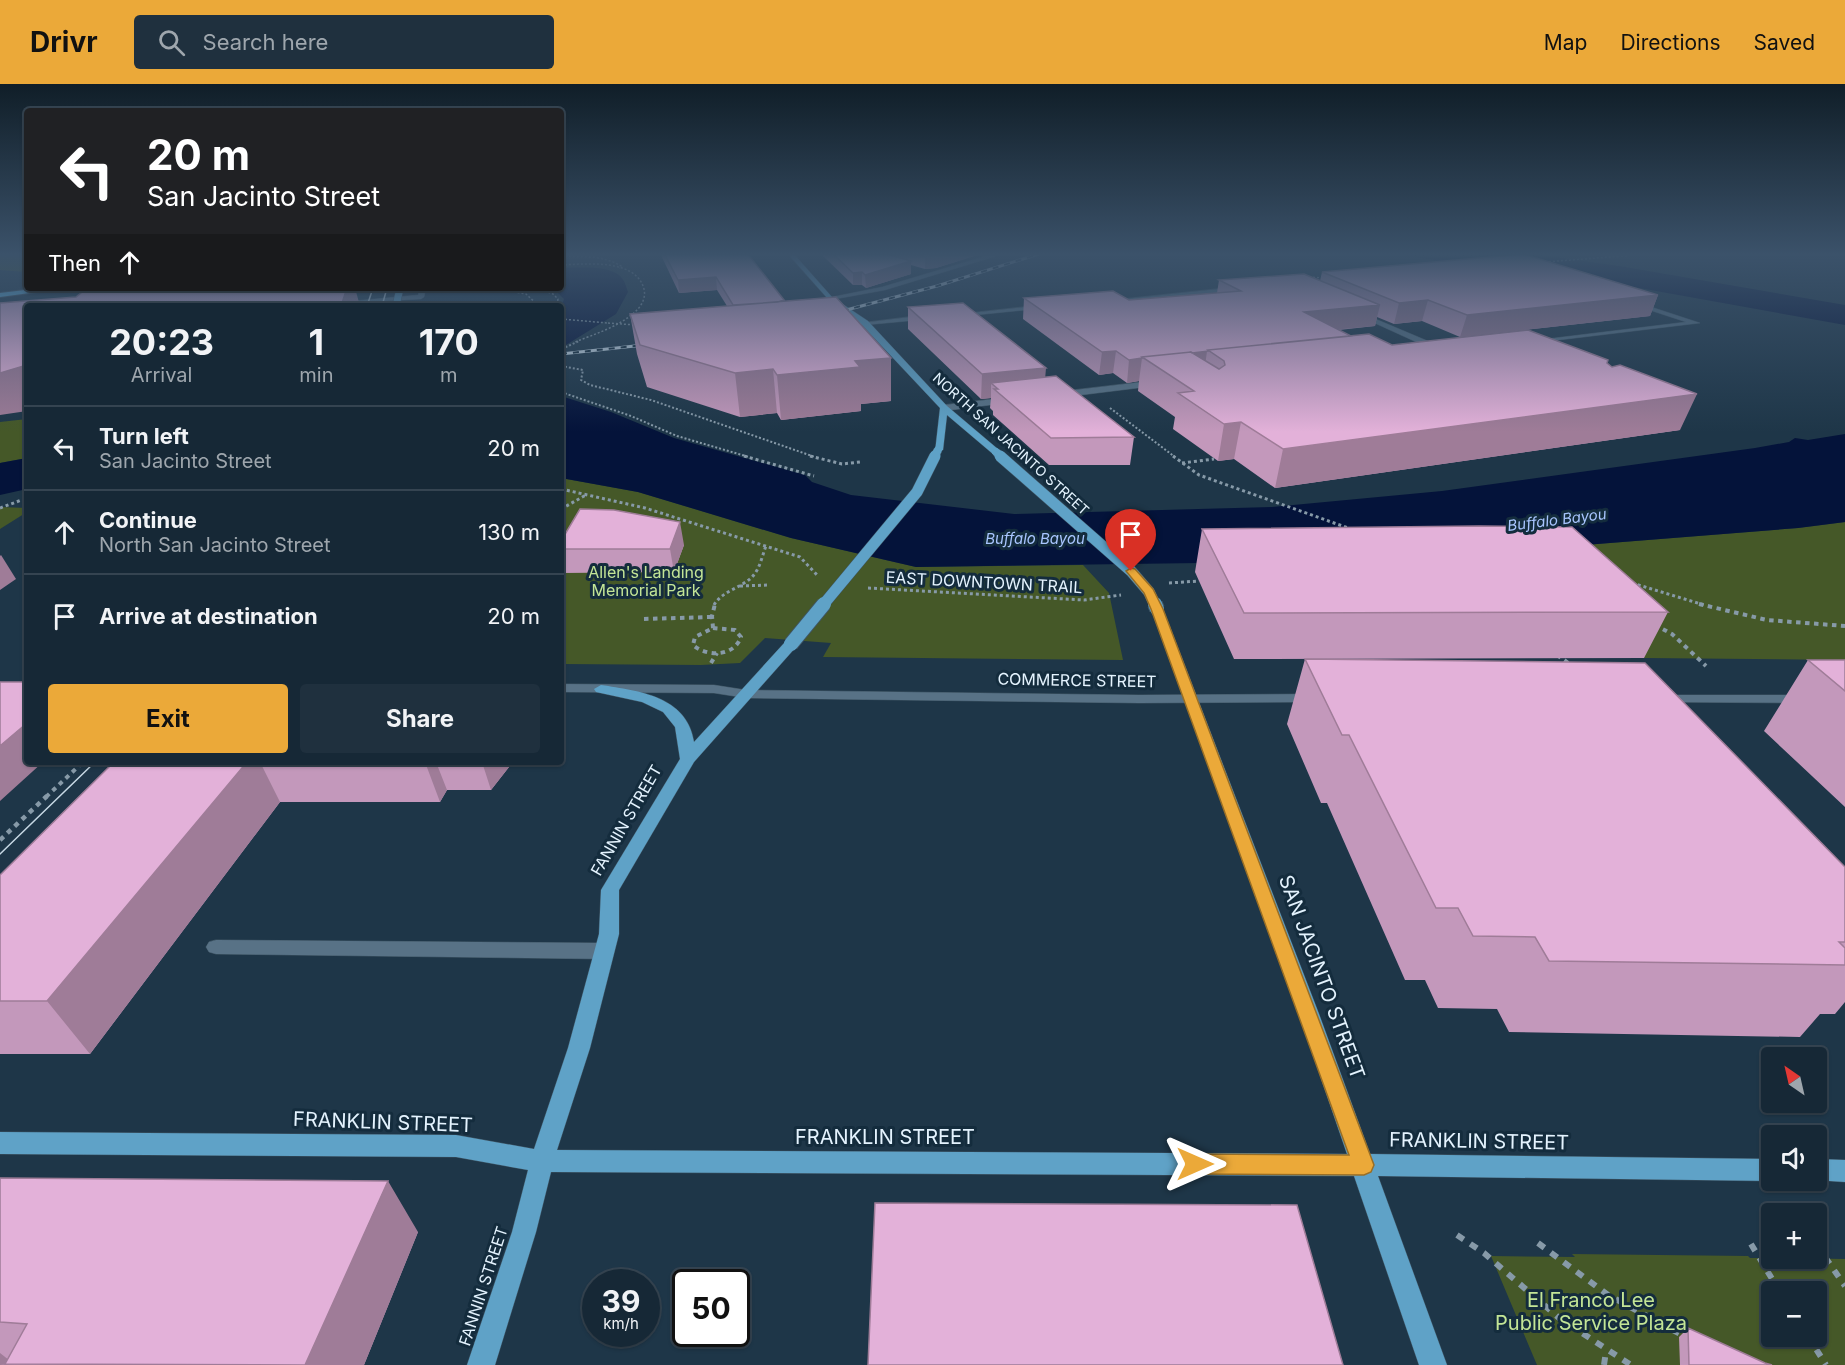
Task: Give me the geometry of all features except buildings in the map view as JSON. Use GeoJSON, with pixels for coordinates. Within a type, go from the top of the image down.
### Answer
{"type":"FeatureCollection","features":[{"type":"Feature","properties":{"kind":"main road","name":"NORTH SAN JACINTO STREET"},"geometry":{"type":"LineString","coordinates":[[851,313],[866,323],[944,408],[1131,571],[1149,592],[1157,609]]}},
{"type":"Feature","properties":{"kind":"main road","name":"FANNIN STREET"},"geometry":{"type":"LineString","coordinates":[[481,1365],[524,1232],[542,1161],[579,1048],[609,933],[610,890],[688,759],[791,644],[917,492],[938,450],[944,408]]}},
{"type":"Feature","properties":{"kind":"main road","name":"SAN JACINTO STREET"},"geometry":{"type":"LineString","coordinates":[[1157,609],[1364,1165],[1433,1365]]}},
{"type":"Feature","properties":{"kind":"main road"},"geometry":{"type":"LineString","coordinates":[[601,689],[642,697],[666,707],[682,724],[688,759]]}},
{"type":"Feature","properties":{"kind":"main road","name":"FRANKLIN STREET"},"geometry":{"type":"LineString","coordinates":[[0,1143],[456,1146],[542,1161],[1364,1165],[1761,1170]]}},
{"type":"Feature","properties":{"kind":"main road"},"geometry":{"type":"LineString","coordinates":[[1827,1170],[1845,1171]]}},
{"type":"Feature","properties":{"kind":"street"},"geometry":{"type":"LineString","coordinates":[[950,315],[975,313]]}},
{"type":"Feature","properties":{"kind":"street"},"geometry":{"type":"LineString","coordinates":[[1356,313],[1444,351],[1421,354]]}},
{"type":"Feature","properties":{"kind":"street"},"geometry":{"type":"LineString","coordinates":[[1528,342],[1696,323],[1663,313]]}},
{"type":"Feature","properties":{"kind":"street"},"geometry":{"type":"LineString","coordinates":[[866,323],[939,316]]}},
{"type":"Feature","properties":{"kind":"street"},"geometry":{"type":"LineString","coordinates":[[1049,396],[1166,383]]}},
{"type":"Feature","properties":{"kind":"street"},"geometry":{"type":"LineString","coordinates":[[944,408],[1016,400]]}},
{"type":"Feature","properties":{"kind":"street","name":"COMMERCE STREET"},"geometry":{"type":"LineString","coordinates":[[564,688],[714,689],[746,694],[1192,699],[1330,698]]}},
{"type":"Feature","properties":{"kind":"street"},"geometry":{"type":"LineString","coordinates":[[1647,699],[1822,699]]}},
{"type":"Feature","properties":{"kind":"street"},"geometry":{"type":"LineString","coordinates":[[216,947],[604,951]]}},
{"type":"Feature","properties":{"kind":"path"},"geometry":{"type":"LineString","coordinates":[[564,350],[606,329],[632,313]]}},
{"type":"Feature","properties":{"kind":"path"},"geometry":{"type":"LineString","coordinates":[[564,319],[638,325]]}},
{"type":"Feature","properties":{"kind":"path"},"geometry":{"type":"LineString","coordinates":[[564,365],[583,370],[581,380],[590,385],[651,400],[823,460],[842,464],[860,462]]}},
{"type":"Feature","properties":{"kind":"path"},"geometry":{"type":"LineString","coordinates":[[564,393],[631,416],[677,436],[814,476]]}},
{"type":"Feature","properties":{"kind":"path"},"geometry":{"type":"LineString","coordinates":[[1110,408],[1199,475],[1354,530]]}},
{"type":"Feature","properties":{"kind":"path"},"geometry":{"type":"LineString","coordinates":[[1182,463],[1214,459]]}},
{"type":"Feature","properties":{"kind":"path"},"geometry":{"type":"LineString","coordinates":[[564,490],[645,508],[800,557],[807,567],[825,580]]}},
{"type":"Feature","properties":{"kind":"path"},"geometry":{"type":"LineString","coordinates":[[564,507],[587,494]]}},
{"type":"Feature","properties":{"kind":"path"},"geometry":{"type":"LineString","coordinates":[[0,508],[24,499]]}},
{"type":"Feature","properties":{"kind":"path"},"geometry":{"type":"LineString","coordinates":[[713,628],[711,617],[714,604],[725,593],[754,576],[766,546]]}},
{"type":"Feature","properties":{"kind":"path"},"geometry":{"type":"LineString","coordinates":[[1161,585],[1199,581]]}},
{"type":"Feature","properties":{"kind":"path"},"geometry":{"type":"LineString","coordinates":[[1624,581],[1750,617],[1807,625],[1845,626]]}},
{"type":"Feature","properties":{"kind":"path"},"geometry":{"type":"LineString","coordinates":[[739,586],[769,585]]}},
{"type":"Feature","properties":{"kind":"path","name":"EAST DOWNTOWN TRAIL"},"geometry":{"type":"LineString","coordinates":[[867,588],[1084,600],[1131,593]]}},
{"type":"Feature","properties":{"kind":"path"},"geometry":{"type":"LineString","coordinates":[[644,619],[711,617]]}},
{"type":"Feature","properties":{"kind":"path"},"geometry":{"type":"LineString","coordinates":[[1650,622],[1672,634],[1706,666]]}},
{"type":"Feature","properties":{"kind":"path"},"geometry":{"type":"LineString","coordinates":[[713,628],[735,630],[741,637],[740,641],[732,649],[717,653],[701,651],[693,645],[699,633],[713,628]]}},
{"type":"Feature","properties":{"kind":"path"},"geometry":{"type":"LineString","coordinates":[[1551,650],[1579,670]]}},
{"type":"Feature","properties":{"kind":"path"},"geometry":{"type":"LineString","coordinates":[[711,663],[717,653]]}},
{"type":"Feature","properties":{"kind":"path"},"geometry":{"type":"LineString","coordinates":[[0,840],[80,765]]}},
{"type":"Feature","properties":{"kind":"path"},"geometry":{"type":"LineString","coordinates":[[1457,1235],[1484,1253],[1559,1318],[1606,1351],[1631,1365]]}},
{"type":"Feature","properties":{"kind":"path"},"geometry":{"type":"LineString","coordinates":[[1538,1243],[1570,1271],[1609,1297],[1692,1340]]}},
{"type":"Feature","properties":{"kind":"path"},"geometry":{"type":"LineString","coordinates":[[1751,1244],[1773,1281]]}},
{"type":"Feature","properties":{"kind":"path"},"geometry":{"type":"LineString","coordinates":[[1827,1260],[1845,1286]]}},
{"type":"Feature","properties":{"kind":"path"},"geometry":{"type":"LineString","coordinates":[[1815,1347],[1826,1365]]}},
{"type":"Feature","properties":{"kind":"path"},"geometry":{"type":"LineString","coordinates":[[1604,1365],[1606,1351]]}},
{"type":"Feature","properties":{"kind":"green space"},"geometry":{"type":"Polygon","coordinates":[[[24,419],[24,459],[0,463],[0,422],[24,419]]]}},
{"type":"Feature","properties":{"kind":"green space","name":"Allen's Landing Memorial Park"},"geometry":{"type":"Polygon","coordinates":[[[564,479],[638,492],[791,538],[916,567],[1083,565],[1109,593],[1123,660],[823,657],[831,643],[765,638],[740,663],[564,664],[564,479]]]}},
{"type":"Feature","properties":{"kind":"green space"},"geometry":{"type":"Polygon","coordinates":[[[0,507],[24,508],[24,514],[0,529],[0,507]]]}},
{"type":"Feature","properties":{"kind":"green space"},"geometry":{"type":"Polygon","coordinates":[[[1845,522],[1845,660],[1644,658],[1534,549],[1798,528],[1845,522]]]}},
{"type":"Feature","properties":{"kind":"green space","name":"El Franco Lee Public Service Plaza"},"geometry":{"type":"Polygon","coordinates":[[[1572,1254],[1748,1256],[1761,1258],[1761,1269],[1827,1269],[1827,1259],[1845,1259],[1845,1365],[1537,1365],[1491,1256],[1575,1257],[1572,1254]]]}},
{"type":"Feature","properties":{"kind":"water"},"geometry":{"type":"Polygon","coordinates":[[[564,313],[616,314],[564,346],[564,313]]]}},
{"type":"Feature","properties":{"kind":"water"},"geometry":{"type":"Polygon","coordinates":[[[1777,313],[1845,313],[1845,325],[1777,313]]]}},
{"type":"Feature","properties":{"kind":"water","name":"Buffalo Bayou"},"geometry":{"type":"Polygon","coordinates":[[[564,397],[611,412],[674,438],[805,475],[812,482],[851,495],[1014,514],[1272,507],[1442,491],[1755,448],[1789,442],[1795,438],[1808,440],[1845,434],[1845,522],[1798,528],[1534,549],[1200,563],[916,567],[791,538],[638,492],[564,479],[564,397]]]}},
{"type":"Feature","properties":{"kind":"water"},"geometry":{"type":"Polygon","coordinates":[[[24,459],[24,490],[0,495],[0,463],[24,459]]]}},
{"type":"Feature","properties":{"kind":"tram line"},"geometry":{"type":"LineString","coordinates":[[0,854],[92,765]]}},
{"type":"Feature","properties":{"kind":"railway"},"geometry":{"type":"LineString","coordinates":[[831,314],[836,313]]}},
{"type":"Feature","properties":{"kind":"railway"},"geometry":{"type":"LineString","coordinates":[[564,354],[653,344]]}},
{"type":"Feature","properties":{"kind":"route"},"geometry":{"type":"LineString","coordinates":[[1131,571],[1149,592],[1157,609],[1310,1014],[1364,1165],[1195,1164]]}}]}
